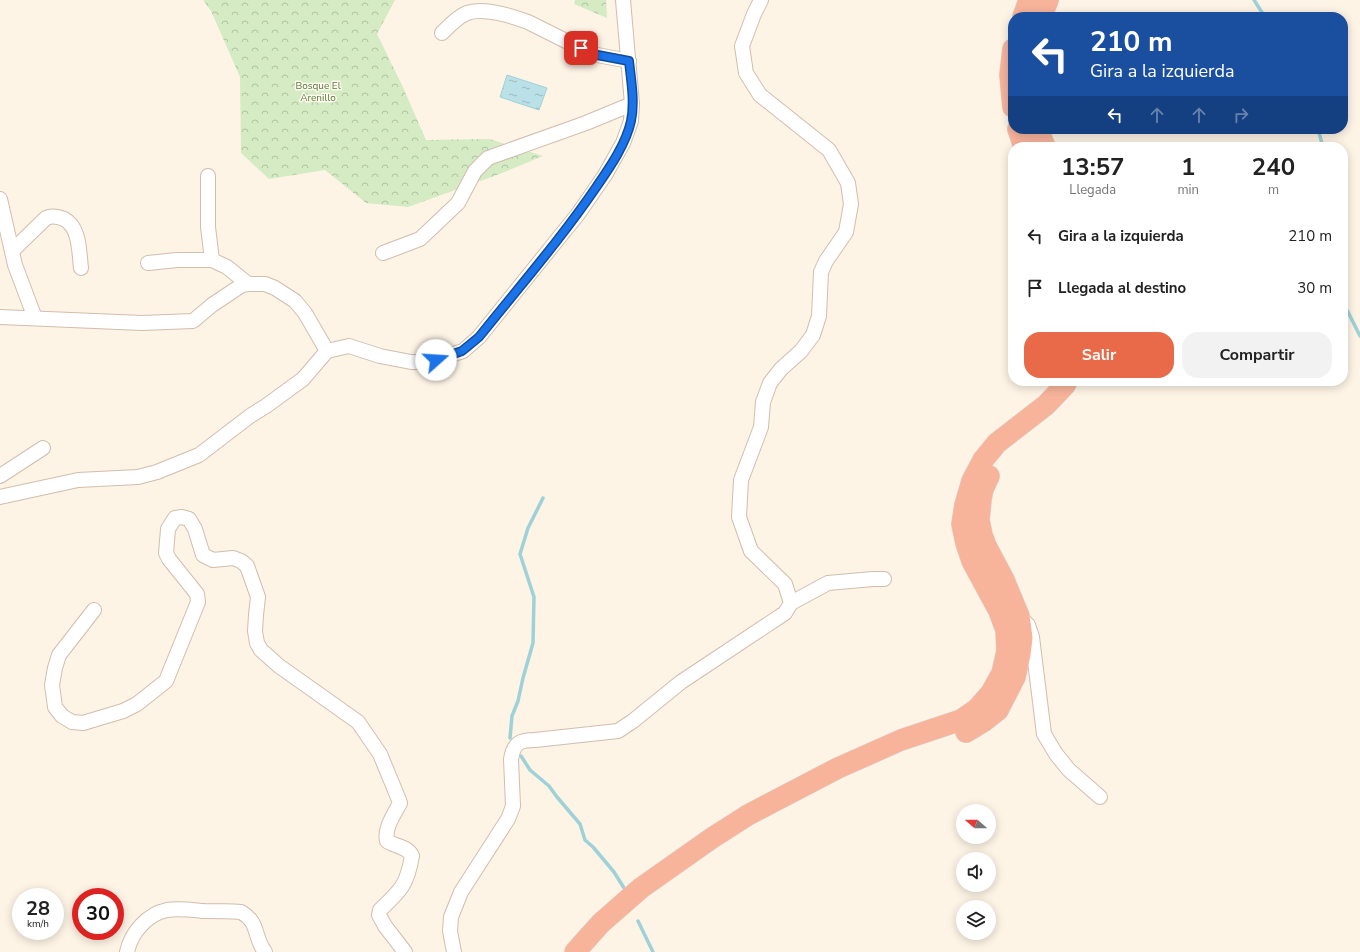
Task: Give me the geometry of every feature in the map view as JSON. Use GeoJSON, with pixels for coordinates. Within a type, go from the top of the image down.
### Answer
{"type":"FeatureCollection","features":[{"type":"Feature","properties":{"kind":"highway"},"geometry":{"type":"LineString","coordinates":[[1024,12],[1030,0]]}},
{"type":"Feature","properties":{"kind":"highway"},"geometry":{"type":"LineString","coordinates":[[1043,12],[1048,0]]}},
{"type":"Feature","properties":{"kind":"highway"},"geometry":{"type":"LineString","coordinates":[[575,952],[601,923],[641,888],[712,838],[748,815],[838,768],[901,740],[961,720],[977,709],[991,693],[1002,673],[1007,651],[1006,630],[999,611],[972,561],[966,543],[962,524],[965,505],[972,481],[983,460],[997,443],[1046,405],[1064,386]]}},
{"type":"Feature","properties":{"kind":"highway"},"geometry":{"type":"LineString","coordinates":[[592,952],[617,925],[680,873],[738,837],[779,813],[857,773],[901,754],[940,742],[966,731],[984,721],[998,710],[1015,677],[1022,638],[1020,616],[982,535],[979,520],[983,489],[993,468],[1003,456],[1014,445],[1053,415],[1076,386]]}},
{"type":"Feature","properties":{"kind":"street"},"geometry":{"type":"LineString","coordinates":[[0,497],[78,480],[138,477],[157,472],[194,457],[304,379],[327,352],[349,346],[380,356],[411,362],[428,362],[462,351],[479,337],[578,214],[605,175],[623,143],[631,121],[632,104],[623,0]]}},
{"type":"Feature","properties":{"kind":"street"},"geometry":{"type":"LineString","coordinates":[[761,0],[742,46],[746,74],[760,95],[829,150],[848,183],[851,204],[846,232],[826,261],[821,272],[819,316],[813,336],[801,351],[781,369],[770,383],[763,402],[761,427],[741,480],[740,517],[751,551],[785,584],[791,603]]}},
{"type":"Feature","properties":{"kind":"street"},"geometry":{"type":"LineString","coordinates":[[442,33],[454,21],[467,13],[488,12],[518,18],[528,22],[592,54],[629,61]]}},
{"type":"Feature","properties":{"kind":"street"},"geometry":{"type":"LineString","coordinates":[[383,253],[420,239],[458,203],[475,171],[488,158],[586,123],[632,104]]}},
{"type":"Feature","properties":{"kind":"street"},"geometry":{"type":"LineString","coordinates":[[208,176],[208,227],[212,260]]}},
{"type":"Feature","properties":{"kind":"street"},"geometry":{"type":"LineString","coordinates":[[0,199],[15,265],[34,318]]}},
{"type":"Feature","properties":{"kind":"street"},"geometry":{"type":"LineString","coordinates":[[12,251],[46,218],[52,216],[60,217],[70,222],[75,229],[81,268]]}},
{"type":"Feature","properties":{"kind":"street"},"geometry":{"type":"LineString","coordinates":[[148,263],[177,260],[212,260],[227,267],[248,284]]}},
{"type":"Feature","properties":{"kind":"street"},"geometry":{"type":"LineString","coordinates":[[0,317],[142,323],[193,321],[212,305],[242,285],[265,284],[275,288],[295,301],[305,313],[327,352]]}},
{"type":"Feature","properties":{"kind":"street"},"geometry":{"type":"LineString","coordinates":[[0,476],[43,448]]}},
{"type":"Feature","properties":{"kind":"street"},"geometry":{"type":"LineString","coordinates":[[94,610],[59,655],[52,685],[55,707],[62,716],[72,722],[83,724],[123,711],[138,704],[166,681],[198,602],[197,594],[169,560],[166,553],[168,529],[176,518],[182,517],[189,519],[195,529],[203,555],[208,559],[233,558],[241,561],[247,566],[258,597],[256,631],[257,642],[261,650],[279,666],[358,722],[380,754],[399,800],[400,804],[388,827],[386,836],[387,841],[408,850],[412,853],[412,856],[406,882],[380,910],[379,915],[385,926],[405,952]]}},
{"type":"Feature","properties":{"kind":"street"},"geometry":{"type":"LineString","coordinates":[[454,952],[450,930],[451,917],[461,892],[508,819],[513,806],[511,760],[512,752],[516,746],[523,740],[618,731],[633,721],[681,682],[785,613],[791,603],[828,583],[884,579]]}},
{"type":"Feature","properties":{"kind":"street"},"geometry":{"type":"LineString","coordinates":[[1020,616],[1028,626],[1032,637],[1044,734],[1056,754],[1069,770],[1100,797]]}},
{"type":"Feature","properties":{"kind":"street"},"geometry":{"type":"LineString","coordinates":[[128,952],[130,941],[140,926],[154,914],[167,910],[183,910],[241,912],[248,916],[253,922],[257,937],[265,952]]}},
{"type":"Feature","properties":{"kind":"green space","name":"Bosque El Arenillo"},"geometry":{"type":"Polygon","coordinates":[[[203,0],[395,0],[377,34],[402,85],[426,140],[490,139],[543,156],[497,175],[408,207],[366,203],[325,170],[269,179],[241,153],[240,77],[211,11],[203,0]]]}},
{"type":"Feature","properties":{"kind":"green space"},"geometry":{"type":"Polygon","coordinates":[[[575,0],[606,0],[607,18],[574,4],[575,0]]]}},
{"type":"Feature","properties":{"kind":"water"},"geometry":{"type":"Polygon","coordinates":[[[507,75],[547,88],[539,110],[500,97],[507,75]]]}},
{"type":"Feature","properties":{"kind":"waterway"},"geometry":{"type":"LineString","coordinates":[[1254,0],[1262,12]]}},
{"type":"Feature","properties":{"kind":"waterway"},"geometry":{"type":"LineString","coordinates":[[1319,134],[1322,142]]}},
{"type":"Feature","properties":{"kind":"waterway"},"geometry":{"type":"LineString","coordinates":[[1348,312],[1360,336]]}},
{"type":"Feature","properties":{"kind":"waterway"},"geometry":{"type":"LineString","coordinates":[[510,738],[512,716],[518,701],[533,643],[534,597],[520,554],[528,528],[543,498]]}},
{"type":"Feature","properties":{"kind":"waterway"},"geometry":{"type":"LineString","coordinates":[[521,756],[530,770],[549,786],[580,824],[585,840],[593,847],[614,872],[624,888]]}},
{"type":"Feature","properties":{"kind":"waterway"},"geometry":{"type":"LineString","coordinates":[[638,921],[653,952]]}},
{"type":"Feature","properties":{"kind":"route"},"geometry":{"type":"LineString","coordinates":[[436,360],[462,351],[479,337],[578,214],[605,175],[623,143],[631,121],[632,94],[629,61],[592,54],[581,48]]}}]}
